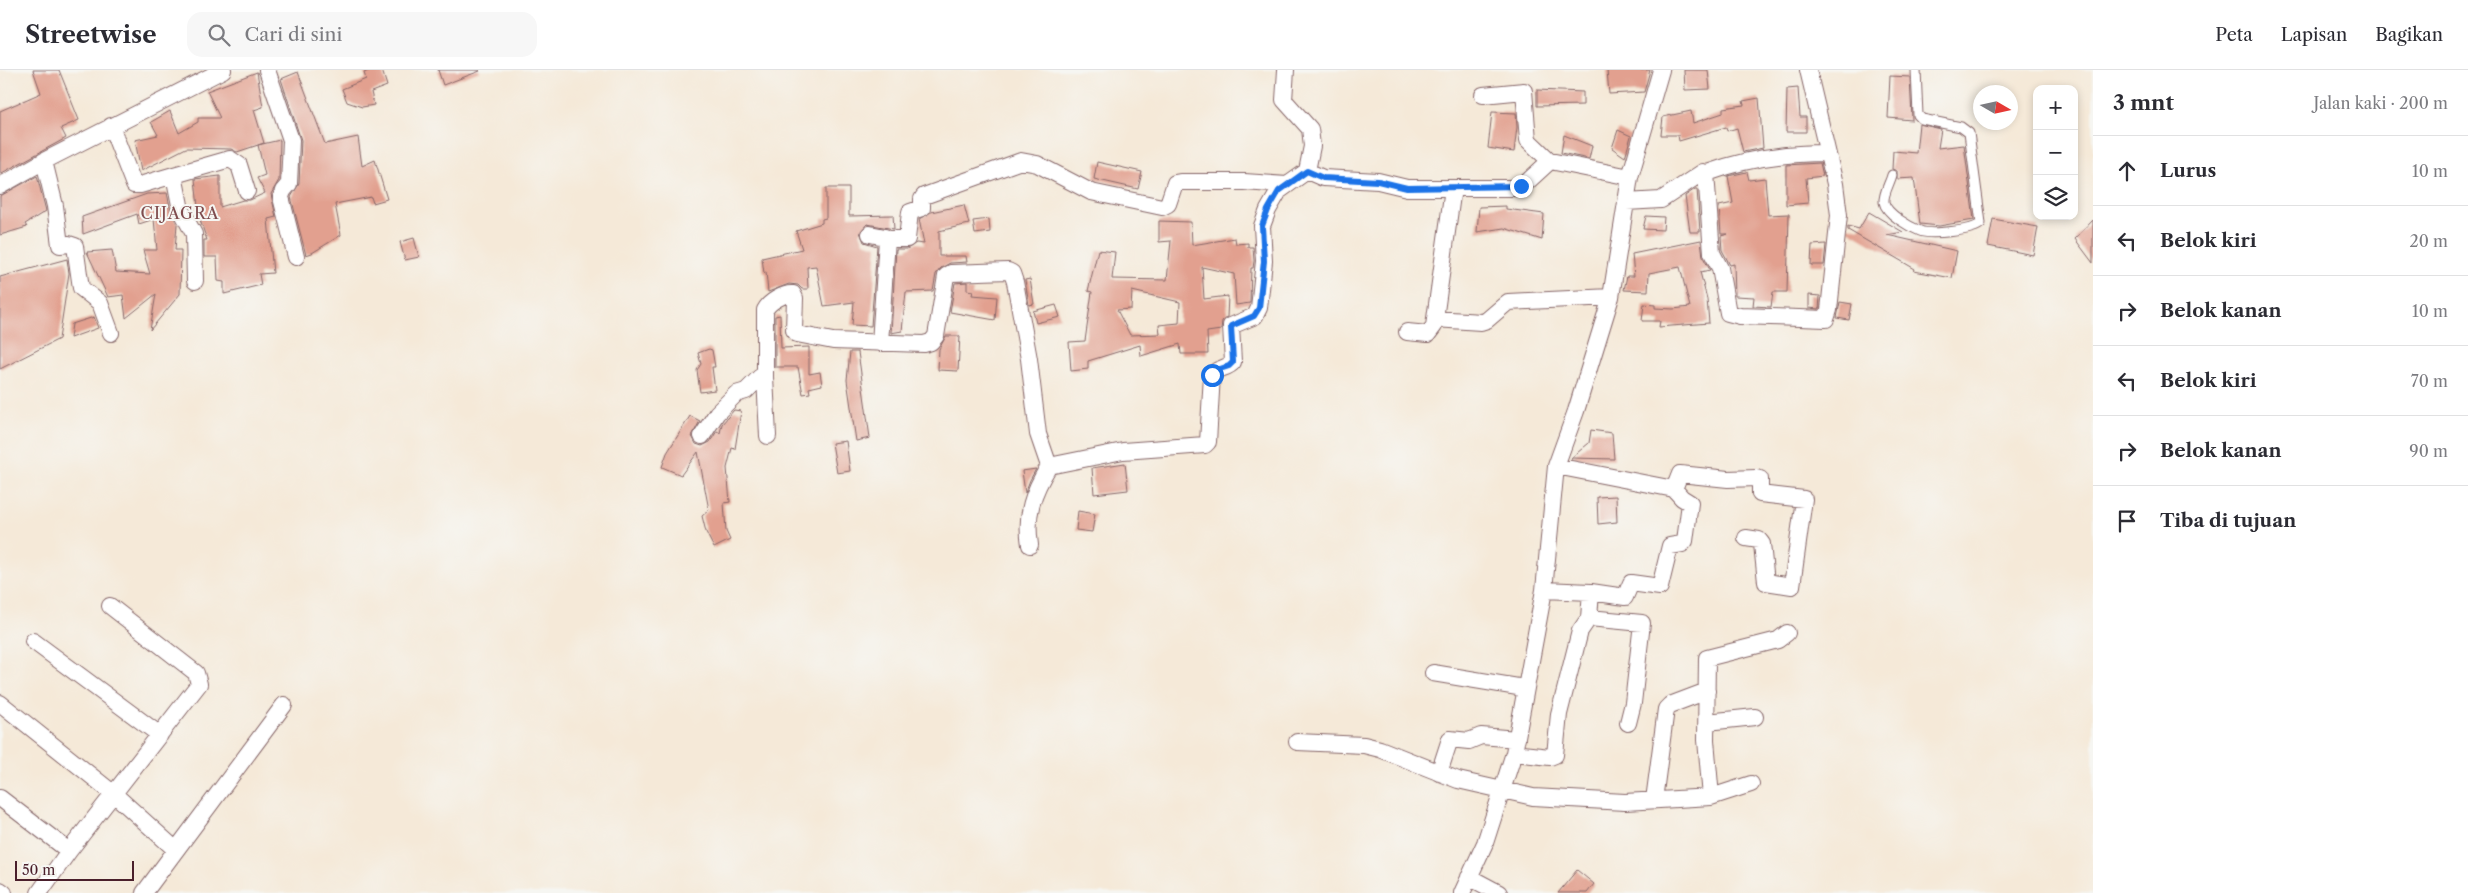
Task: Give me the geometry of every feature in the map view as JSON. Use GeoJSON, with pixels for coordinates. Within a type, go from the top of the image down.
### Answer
{"type":"FeatureCollection","features":[{"type":"Feature","properties":{"kind":"street"},"geometry":{"type":"LineString","coordinates":[[0,186],[111,126],[223,70]]}},
{"type":"Feature","properties":{"kind":"street"},"geometry":{"type":"LineString","coordinates":[[267,70],[291,140],[289,184],[283,191],[282,197],[296,257]]}},
{"type":"Feature","properties":{"kind":"street"},"geometry":{"type":"LineString","coordinates":[[1048,466],[1123,451],[1207,444],[1212,375],[1214,371],[1229,366],[1233,362],[1231,326],[1254,316],[1259,308],[1264,261],[1262,226],[1272,200],[1307,171],[1312,138],[1306,122],[1284,100],[1286,70]]}},
{"type":"Feature","properties":{"kind":"street"},"geometry":{"type":"LineString","coordinates":[[1462,893],[1485,843],[1504,790],[1515,746],[1524,688],[1544,590],[1556,466],[1576,411],[1611,296],[1630,177],[1661,70]]}},
{"type":"Feature","properties":{"kind":"street"},"geometry":{"type":"LineString","coordinates":[[1707,173],[1712,253],[1720,268],[1728,313],[1740,316],[1825,319],[1829,310],[1839,215],[1835,184],[1826,153],[1808,70]]}},
{"type":"Feature","properties":{"kind":"street"},"geometry":{"type":"LineString","coordinates":[[1483,95],[1524,91],[1528,140],[1550,161],[1630,177]]}},
{"type":"Feature","properties":{"kind":"street"},"geometry":{"type":"LineString","coordinates":[[111,126],[134,185],[140,185],[230,159],[238,164],[247,191]]}},
{"type":"Feature","properties":{"kind":"street"},"geometry":{"type":"LineString","coordinates":[[1626,202],[1661,200],[1703,172],[1707,173],[1742,161],[1795,153],[1826,153]]}},
{"type":"Feature","properties":{"kind":"street"},"geometry":{"type":"LineString","coordinates":[[44,161],[55,206],[60,245],[69,244],[75,246],[81,288],[100,302],[111,333]]}},
{"type":"Feature","properties":{"kind":"street"},"geometry":{"type":"LineString","coordinates":[[870,234],[886,237],[887,240],[907,239],[910,212],[912,209],[922,208],[924,196],[1021,161],[1037,164],[1091,192],[1162,207],[1168,204],[1175,183],[1180,182],[1244,182],[1287,186]]}},
{"type":"Feature","properties":{"kind":"street"},"geometry":{"type":"LineString","coordinates":[[1307,171],[1323,178],[1378,181],[1407,188],[1521,186],[1550,161]]}},
{"type":"Feature","properties":{"kind":"street"},"geometry":{"type":"LineString","coordinates":[[174,175],[181,210],[194,234],[196,281]]}},
{"type":"Feature","properties":{"kind":"street"},"geometry":{"type":"LineString","coordinates":[[1407,332],[1431,334],[1435,319],[1453,188]]}},
{"type":"Feature","properties":{"kind":"street"},"geometry":{"type":"LineString","coordinates":[[880,343],[887,240]]}},
{"type":"Feature","properties":{"kind":"street"},"geometry":{"type":"LineString","coordinates":[[768,436],[764,377],[765,310],[770,304],[788,294],[794,294],[796,333],[833,342],[924,344],[933,340],[937,332],[944,282],[948,274],[1010,272],[1013,275],[1029,359],[1038,434],[1048,466],[1030,506],[1028,531],[1030,545]]}},
{"type":"Feature","properties":{"kind":"street"},"geometry":{"type":"LineString","coordinates":[[1435,319],[1481,322],[1487,320],[1508,302],[1611,296]]}},
{"type":"Feature","properties":{"kind":"street"},"geometry":{"type":"LineString","coordinates":[[702,436],[717,413],[736,394],[746,391],[760,377],[764,377]]}},
{"type":"Feature","properties":{"kind":"street"},"geometry":{"type":"LineString","coordinates":[[1544,590],[1591,592],[1625,597],[1631,583],[1660,587],[1670,546],[1682,544],[1685,541],[1690,502],[1682,498],[1674,489],[1556,466]]}},
{"type":"Feature","properties":{"kind":"street"},"geometry":{"type":"LineString","coordinates":[[1674,489],[1680,474],[1728,479],[1756,478],[1760,479],[1760,494],[1804,499],[1792,586],[1765,582],[1762,544],[1759,540],[1746,538]]}},
{"type":"Feature","properties":{"kind":"street"},"geometry":{"type":"LineString","coordinates":[[1439,773],[1450,739],[1469,741],[1481,736],[1550,757],[1555,755],[1561,704],[1580,631],[1589,618],[1591,592]]}},
{"type":"Feature","properties":{"kind":"street"},"geometry":{"type":"LineString","coordinates":[[39,893],[195,692],[199,679],[196,673],[110,606]]}},
{"type":"Feature","properties":{"kind":"street"},"geometry":{"type":"LineString","coordinates":[[1589,618],[1642,623],[1633,703],[1628,722]]}},
{"type":"Feature","properties":{"kind":"street"},"geometry":{"type":"LineString","coordinates":[[1711,798],[1707,722],[1707,658],[1778,640],[1787,633]]}},
{"type":"Feature","properties":{"kind":"street"},"geometry":{"type":"LineString","coordinates":[[33,641],[160,735]]}},
{"type":"Feature","properties":{"kind":"street"},"geometry":{"type":"LineString","coordinates":[[1433,673],[1524,688]]}},
{"type":"Feature","properties":{"kind":"street"},"geometry":{"type":"LineString","coordinates":[[1654,800],[1666,709],[1670,705],[1707,691]]}},
{"type":"Feature","properties":{"kind":"street"},"geometry":{"type":"LineString","coordinates":[[0,702],[114,794],[176,850]]}},
{"type":"Feature","properties":{"kind":"street"},"geometry":{"type":"LineString","coordinates":[[144,893],[284,706]]}},
{"type":"Feature","properties":{"kind":"street"},"geometry":{"type":"LineString","coordinates":[[1707,722],[1755,717]]}},
{"type":"Feature","properties":{"kind":"street"},"geometry":{"type":"LineString","coordinates":[[1297,742],[1364,746],[1380,749],[1458,780],[1533,797],[1626,802],[1711,798],[1751,784]]}},
{"type":"Feature","properties":{"kind":"street"},"geometry":{"type":"LineString","coordinates":[[0,798],[70,851]]}},
{"type":"Feature","properties":{"kind":"street"},"geometry":{"type":"LineString","coordinates":[[1469,877],[1499,893]]}},
{"type":"Feature","properties":{"kind":"street"},"geometry":{"type":"LineString","coordinates":[[0,890],[4,893]]}},
{"type":"Feature","properties":{"kind":"lane"},"geometry":{"type":"LineString","coordinates":[[1892,175],[1884,201],[1886,206],[1892,214],[1916,229],[1929,232],[1971,229],[1981,223],[1969,133],[1961,128],[1922,119],[1918,115],[1916,70]]}},
{"type":"Feature","properties":{"kind":"building"},"geometry":{"type":"Polygon","coordinates":[[[33,70],[59,70],[79,120],[61,128],[66,138],[0,174],[0,111],[41,93],[33,70]]]}},
{"type":"Feature","properties":{"kind":"building"},"geometry":{"type":"Polygon","coordinates":[[[370,70],[382,70],[387,86],[371,92],[374,105],[362,107],[347,102],[342,89],[366,79],[364,73],[370,70]]]}},
{"type":"Feature","properties":{"kind":"building"},"geometry":{"type":"Polygon","coordinates":[[[438,70],[479,70],[480,71],[443,85],[438,70]]]}},
{"type":"Feature","properties":{"kind":"building"},"geometry":{"type":"Polygon","coordinates":[[[1607,70],[1650,70],[1644,92],[1609,94],[1607,70]]]}},
{"type":"Feature","properties":{"kind":"building"},"geometry":{"type":"Polygon","coordinates":[[[1684,70],[1708,70],[1710,89],[1685,90],[1684,70]]]}},
{"type":"Feature","properties":{"kind":"building"},"geometry":{"type":"Polygon","coordinates":[[[257,72],[263,107],[254,110],[264,143],[237,152],[231,149],[186,148],[141,171],[135,140],[158,135],[151,122],[170,111],[179,133],[198,122],[198,118],[220,118],[207,91],[257,72]]]}},
{"type":"Feature","properties":{"kind":"building"},"geometry":{"type":"Polygon","coordinates":[[[298,72],[325,144],[358,137],[362,166],[375,160],[387,199],[373,203],[371,197],[335,204],[341,235],[306,255],[291,197],[299,184],[301,140],[281,79],[298,72]]]}},
{"type":"Feature","properties":{"kind":"building"},"geometry":{"type":"Polygon","coordinates":[[[1890,76],[1910,77],[1912,120],[1888,118],[1890,76]]]}},
{"type":"Feature","properties":{"kind":"building"},"geometry":{"type":"Polygon","coordinates":[[[1798,88],[1800,117],[1806,117],[1806,132],[1786,132],[1787,89],[1798,88]]]}},
{"type":"Feature","properties":{"kind":"building"},"geometry":{"type":"Polygon","coordinates":[[[1537,90],[1583,92],[1583,105],[1537,106],[1537,90]]]}},
{"type":"Feature","properties":{"kind":"building"},"geometry":{"type":"Polygon","coordinates":[[[1759,98],[1763,148],[1743,152],[1737,128],[1727,131],[1726,127],[1679,141],[1678,135],[1661,135],[1663,117],[1691,111],[1693,123],[1723,113],[1723,108],[1744,105],[1743,101],[1759,98]]]}},
{"type":"Feature","properties":{"kind":"building"},"geometry":{"type":"Polygon","coordinates":[[[1492,112],[1516,113],[1517,127],[1514,152],[1488,148],[1492,112]]]}},
{"type":"Feature","properties":{"kind":"building"},"geometry":{"type":"Polygon","coordinates":[[[1919,124],[1941,129],[1938,148],[1964,145],[1974,220],[1939,226],[1920,224],[1914,178],[1897,179],[1897,171],[1892,169],[1893,151],[1916,153],[1919,124]]]}},
{"type":"Feature","properties":{"kind":"building"},"geometry":{"type":"Polygon","coordinates":[[[1618,130],[1631,136],[1625,157],[1612,148],[1618,130]]]}},
{"type":"Feature","properties":{"kind":"building"},"geometry":{"type":"Polygon","coordinates":[[[1564,135],[1592,146],[1589,159],[1561,153],[1564,135]]]}},
{"type":"Feature","properties":{"kind":"building"},"geometry":{"type":"Polygon","coordinates":[[[280,140],[279,180],[271,194],[276,217],[268,219],[273,273],[259,274],[261,285],[224,294],[224,282],[218,281],[217,257],[204,257],[204,240],[207,240],[199,217],[195,179],[220,176],[220,207],[243,200],[250,200],[265,193],[257,178],[265,175],[258,145],[280,140]]]}},
{"type":"Feature","properties":{"kind":"building"},"geometry":{"type":"Polygon","coordinates":[[[1097,162],[1142,172],[1138,189],[1094,179],[1097,162]]]}},
{"type":"Feature","properties":{"kind":"building"},"geometry":{"type":"Polygon","coordinates":[[[1820,163],[1823,176],[1806,178],[1808,203],[1786,205],[1786,165],[1820,163]]]}},
{"type":"Feature","properties":{"kind":"building"},"geometry":{"type":"Polygon","coordinates":[[[1747,172],[1749,180],[1765,178],[1768,215],[1789,214],[1787,292],[1773,292],[1771,307],[1753,306],[1754,297],[1735,296],[1734,264],[1730,265],[1722,250],[1721,236],[1728,234],[1721,234],[1719,206],[1733,203],[1728,176],[1747,172]]]}},
{"type":"Feature","properties":{"kind":"building"},"geometry":{"type":"Polygon","coordinates":[[[37,176],[46,211],[25,224],[27,227],[0,235],[0,196],[37,176]]]}},
{"type":"Feature","properties":{"kind":"building"},"geometry":{"type":"Polygon","coordinates":[[[826,188],[849,188],[849,216],[893,215],[894,229],[867,224],[860,232],[864,242],[877,246],[871,326],[852,325],[854,302],[824,306],[816,266],[807,267],[808,289],[802,289],[798,285],[789,284],[768,292],[766,272],[764,273],[762,258],[802,249],[796,231],[822,223],[822,219],[826,218],[826,188]]]}},
{"type":"Feature","properties":{"kind":"building"},"geometry":{"type":"Polygon","coordinates":[[[1697,189],[1700,232],[1690,232],[1685,196],[1697,189]]]}},
{"type":"Feature","properties":{"kind":"building"},"geometry":{"type":"Polygon","coordinates":[[[167,193],[171,212],[177,224],[175,250],[181,250],[180,294],[150,330],[156,294],[126,318],[123,295],[108,297],[87,252],[112,250],[116,272],[150,274],[143,250],[157,250],[154,219],[139,224],[137,214],[83,234],[82,217],[147,194],[167,193]]]}},
{"type":"Feature","properties":{"kind":"building"},"geometry":{"type":"Polygon","coordinates":[[[964,205],[969,224],[939,231],[939,256],[966,256],[967,262],[950,263],[941,268],[936,274],[933,291],[906,292],[902,331],[891,333],[896,249],[907,249],[916,243],[924,244],[919,219],[931,212],[964,205]]]}},
{"type":"Feature","properties":{"kind":"building"},"geometry":{"type":"Polygon","coordinates":[[[1506,206],[1506,209],[1544,214],[1542,240],[1504,228],[1477,232],[1479,207],[1506,206]]]}},
{"type":"Feature","properties":{"kind":"building"},"geometry":{"type":"Polygon","coordinates":[[[1869,212],[1903,232],[1887,235],[1957,251],[1952,278],[1914,271],[1915,269],[1848,230],[1848,226],[1859,229],[1869,212]]]}},
{"type":"Feature","properties":{"kind":"building"},"geometry":{"type":"Polygon","coordinates":[[[1646,216],[1664,217],[1663,230],[1643,229],[1646,216]]]}},
{"type":"Feature","properties":{"kind":"building"},"geometry":{"type":"Polygon","coordinates":[[[989,219],[990,232],[975,234],[973,221],[989,219]]]}},
{"type":"Feature","properties":{"kind":"building"},"geometry":{"type":"Polygon","coordinates":[[[1993,219],[2038,227],[2033,255],[1988,246],[1993,219]]]}},
{"type":"Feature","properties":{"kind":"building"},"geometry":{"type":"Polygon","coordinates":[[[2093,220],[2093,263],[2075,239],[2093,220]]]}},
{"type":"Feature","properties":{"kind":"building"},"geometry":{"type":"Polygon","coordinates":[[[1159,221],[1191,222],[1192,245],[1235,238],[1236,244],[1248,243],[1248,247],[1253,247],[1254,261],[1253,268],[1251,268],[1250,303],[1236,305],[1234,274],[1202,267],[1204,299],[1228,296],[1227,317],[1222,321],[1221,330],[1207,332],[1208,354],[1181,354],[1180,344],[1141,356],[1140,345],[1088,361],[1088,369],[1071,371],[1069,342],[1085,341],[1092,292],[1088,291],[1098,250],[1115,252],[1112,279],[1167,280],[1171,241],[1159,242],[1159,221]],[[1132,291],[1131,309],[1117,310],[1130,335],[1160,334],[1159,325],[1179,323],[1180,302],[1132,291]]]}},
{"type":"Feature","properties":{"kind":"building"},"geometry":{"type":"Polygon","coordinates":[[[414,238],[419,257],[405,260],[400,242],[414,238]]]}},
{"type":"Feature","properties":{"kind":"building"},"geometry":{"type":"Polygon","coordinates":[[[1701,240],[1703,257],[1710,270],[1700,272],[1707,299],[1709,323],[1659,327],[1660,321],[1642,321],[1644,304],[1655,305],[1655,308],[1673,309],[1690,307],[1680,267],[1649,273],[1648,291],[1624,290],[1627,276],[1634,276],[1632,254],[1701,240]]]}},
{"type":"Feature","properties":{"kind":"building"},"geometry":{"type":"Polygon","coordinates":[[[1826,244],[1824,265],[1811,265],[1812,245],[1826,244]]]}},
{"type":"Feature","properties":{"kind":"building"},"geometry":{"type":"Polygon","coordinates":[[[67,259],[69,273],[59,339],[0,369],[0,277],[67,259]]]}},
{"type":"Feature","properties":{"kind":"building"},"geometry":{"type":"Polygon","coordinates":[[[1030,279],[1034,304],[1029,305],[1025,280],[1030,279]]]}},
{"type":"Feature","properties":{"kind":"building"},"geometry":{"type":"Polygon","coordinates":[[[967,282],[967,290],[973,291],[972,295],[997,297],[995,320],[950,312],[955,283],[967,282]]]}},
{"type":"Feature","properties":{"kind":"building"},"geometry":{"type":"Polygon","coordinates":[[[1809,295],[1820,296],[1819,309],[1809,308],[1809,295]]]}},
{"type":"Feature","properties":{"kind":"building"},"geometry":{"type":"Polygon","coordinates":[[[1840,302],[1852,304],[1849,320],[1837,318],[1840,302]]]}},
{"type":"Feature","properties":{"kind":"building"},"geometry":{"type":"Polygon","coordinates":[[[1056,305],[1060,317],[1036,323],[1033,311],[1056,305]]]}},
{"type":"Feature","properties":{"kind":"building"},"geometry":{"type":"Polygon","coordinates":[[[780,315],[781,348],[809,347],[809,374],[820,372],[822,385],[809,388],[810,393],[803,394],[798,367],[775,367],[775,316],[780,315]]]}},
{"type":"Feature","properties":{"kind":"building"},"geometry":{"type":"Polygon","coordinates":[[[94,317],[98,328],[70,338],[72,324],[94,317]]]}},
{"type":"Feature","properties":{"kind":"building"},"geometry":{"type":"Polygon","coordinates":[[[946,336],[960,336],[958,371],[938,370],[939,349],[946,336]]]}},
{"type":"Feature","properties":{"kind":"building"},"geometry":{"type":"Polygon","coordinates":[[[709,349],[712,350],[715,367],[712,367],[715,390],[700,392],[697,370],[701,364],[698,353],[709,349]]]}},
{"type":"Feature","properties":{"kind":"building"},"geometry":{"type":"Polygon","coordinates":[[[850,352],[858,352],[870,438],[856,441],[847,380],[850,352]]]}},
{"type":"Feature","properties":{"kind":"building"},"geometry":{"type":"Polygon","coordinates":[[[734,410],[741,411],[735,449],[732,448],[727,468],[730,502],[724,503],[726,531],[730,540],[714,548],[706,532],[702,516],[709,510],[698,452],[681,475],[662,467],[667,453],[690,416],[700,421],[692,436],[696,444],[702,446],[710,442],[717,431],[720,433],[722,424],[734,410]]]}},
{"type":"Feature","properties":{"kind":"building"},"geometry":{"type":"Polygon","coordinates":[[[1591,430],[1612,433],[1614,459],[1571,458],[1589,443],[1591,430]]]}},
{"type":"Feature","properties":{"kind":"building"},"geometry":{"type":"Polygon","coordinates":[[[846,441],[850,471],[837,473],[832,443],[846,441]]]}},
{"type":"Feature","properties":{"kind":"building"},"geometry":{"type":"Polygon","coordinates":[[[1125,463],[1128,490],[1094,494],[1092,468],[1125,463]]]}},
{"type":"Feature","properties":{"kind":"building"},"geometry":{"type":"Polygon","coordinates":[[[1036,469],[1030,480],[1025,493],[1022,471],[1036,469]]]}},
{"type":"Feature","properties":{"kind":"building"},"geometry":{"type":"Polygon","coordinates":[[[1616,496],[1617,522],[1598,524],[1597,497],[1616,496]]]}},
{"type":"Feature","properties":{"kind":"building"},"geometry":{"type":"Polygon","coordinates":[[[1078,511],[1095,514],[1092,532],[1076,530],[1078,511]]]}},
{"type":"Feature","properties":{"kind":"building"},"geometry":{"type":"Polygon","coordinates":[[[1577,870],[1594,884],[1587,893],[1558,893],[1577,870]]]}},
{"type":"Feature","properties":{"kind":"district","name":"CIJAGRA"},"geometry":{"type":"Point","coordinates":[180,213]}},
{"type":"Feature","properties":{"kind":"route"},"geometry":{"type":"LineString","coordinates":[[1212,375],[1214,371],[1229,366],[1233,362],[1231,326],[1236,322],[1254,316],[1259,308],[1264,261],[1262,226],[1272,200],[1279,191],[1307,171],[1323,178],[1378,181],[1394,187],[1407,188],[1513,188],[1521,186]]}}]}
